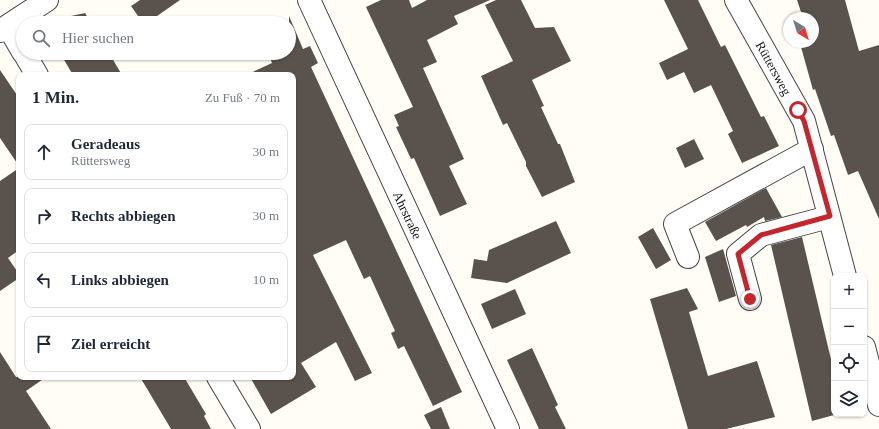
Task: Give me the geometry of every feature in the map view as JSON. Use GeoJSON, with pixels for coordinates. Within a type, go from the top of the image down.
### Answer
{"type":"FeatureCollection","features":[{"type":"Feature","properties":{"kind":"street"},"geometry":{"type":"LineString","coordinates":[[23,16],[47,0]]}},
{"type":"Feature","properties":{"kind":"street","name":"Ahrstraße"},"geometry":{"type":"LineString","coordinates":[[309,0],[508,429]]}},
{"type":"Feature","properties":{"kind":"street","name":"Rüttersweg"},"geometry":{"type":"LineString","coordinates":[[736,0],[804,121],[845,273]]}},
{"type":"Feature","properties":{"kind":"street"},"geometry":{"type":"LineString","coordinates":[[16,21],[4,29],[16,44]]}},
{"type":"Feature","properties":{"kind":"street"},"geometry":{"type":"LineString","coordinates":[[28,60],[35,72]]}},
{"type":"Feature","properties":{"kind":"street"},"geometry":{"type":"LineString","coordinates":[[688,257],[675,224],[812,149]]}},
{"type":"Feature","properties":{"kind":"street"},"geometry":{"type":"LineString","coordinates":[[750,299],[738,254],[761,235],[830,216]]}},
{"type":"Feature","properties":{"kind":"street"},"geometry":{"type":"LineString","coordinates":[[867,359],[879,405]]}},
{"type":"Feature","properties":{"kind":"street"},"geometry":{"type":"LineString","coordinates":[[220,380],[249,429]]}},
{"type":"Feature","properties":{"kind":"building"},"geometry":{"type":"Polygon","coordinates":[[[140,0],[180,0],[157,16],[138,16],[131,6],[140,0]]]}},
{"type":"Feature","properties":{"kind":"building"},"geometry":{"type":"Polygon","coordinates":[[[381,0],[409,0],[412,8],[427,0],[490,0],[454,16],[458,24],[427,40],[437,62],[423,68],[464,159],[449,166],[467,204],[440,216],[414,158],[411,159],[396,127],[399,126],[394,115],[413,107],[366,7],[381,0]]]}},
{"type":"Feature","properties":{"kind":"building"},"geometry":{"type":"Polygon","coordinates":[[[496,0],[521,0],[535,28],[554,27],[571,61],[532,80],[544,106],[541,107],[558,144],[560,144],[575,182],[542,197],[526,166],[526,162],[507,123],[503,125],[481,76],[513,61],[485,5],[496,0]]]}},
{"type":"Feature","properties":{"kind":"building"},"geometry":{"type":"Polygon","coordinates":[[[664,0],[698,0],[721,47],[725,45],[761,117],[764,116],[779,146],[742,163],[728,134],[733,131],[711,85],[694,93],[684,72],[667,80],[659,63],[688,49],[664,0]]]}},
{"type":"Feature","properties":{"kind":"building"},"geometry":{"type":"Polygon","coordinates":[[[797,0],[845,0],[859,51],[879,45],[879,219],[858,171],[848,175],[834,135],[831,136],[815,89],[813,90],[801,48],[819,48],[819,12],[801,12],[797,0]]]}},
{"type":"Feature","properties":{"kind":"building"},"geometry":{"type":"Polygon","coordinates":[[[85,13],[87,16],[71,16],[85,13]]]}},
{"type":"Feature","properties":{"kind":"building"},"geometry":{"type":"Polygon","coordinates":[[[296,32],[303,49],[310,46],[318,63],[311,67],[462,392],[433,406],[404,346],[398,349],[391,333],[395,331],[370,276],[364,279],[346,240],[313,255],[372,373],[355,381],[336,342],[301,363],[316,387],[271,414],[252,380],[296,380],[296,72],[252,72],[272,63],[271,60],[296,60],[296,32]]]}},
{"type":"Feature","properties":{"kind":"building"},"geometry":{"type":"Polygon","coordinates":[[[64,60],[113,60],[120,72],[71,72],[64,60]]]}},
{"type":"Feature","properties":{"kind":"building"},"geometry":{"type":"Polygon","coordinates":[[[0,70],[16,94],[16,162],[0,138],[0,70]]]}},
{"type":"Feature","properties":{"kind":"building"},"geometry":{"type":"Polygon","coordinates":[[[694,139],[704,159],[685,168],[676,148],[694,139]]]}},
{"type":"Feature","properties":{"kind":"building"},"geometry":{"type":"Polygon","coordinates":[[[16,170],[16,252],[8,258],[16,270],[16,280],[0,291],[0,181],[16,170]]]}},
{"type":"Feature","properties":{"kind":"building"},"geometry":{"type":"Polygon","coordinates":[[[766,188],[782,217],[765,221],[764,217],[747,227],[746,225],[716,241],[705,222],[766,188]]]}},
{"type":"Feature","properties":{"kind":"building"},"geometry":{"type":"Polygon","coordinates":[[[556,221],[571,253],[507,283],[471,278],[474,259],[487,261],[489,250],[556,221]]]}},
{"type":"Feature","properties":{"kind":"building"},"geometry":{"type":"Polygon","coordinates":[[[653,228],[671,260],[656,269],[638,237],[653,228]]]}},
{"type":"Feature","properties":{"kind":"building"},"geometry":{"type":"Polygon","coordinates":[[[802,237],[831,359],[831,416],[812,421],[771,245],[802,237]]]}},
{"type":"Feature","properties":{"kind":"building"},"geometry":{"type":"Polygon","coordinates":[[[723,249],[736,296],[719,302],[705,257],[723,249]]]}},
{"type":"Feature","properties":{"kind":"building"},"geometry":{"type":"Polygon","coordinates":[[[687,288],[698,309],[689,312],[708,376],[757,361],[775,417],[726,429],[688,429],[650,299],[687,288]]]}},
{"type":"Feature","properties":{"kind":"building"},"geometry":{"type":"Polygon","coordinates":[[[515,289],[526,314],[492,329],[481,304],[515,289]]]}},
{"type":"Feature","properties":{"kind":"building"},"geometry":{"type":"Polygon","coordinates":[[[532,348],[558,405],[555,407],[566,429],[539,429],[507,360],[532,348]]]}},
{"type":"Feature","properties":{"kind":"building"},"geometry":{"type":"Polygon","coordinates":[[[0,352],[16,377],[16,380],[42,380],[26,391],[51,429],[0,429],[0,352]]]}},
{"type":"Feature","properties":{"kind":"building"},"geometry":{"type":"Polygon","coordinates":[[[142,380],[186,380],[206,414],[204,416],[211,429],[171,429],[142,380]]]}},
{"type":"Feature","properties":{"kind":"building"},"geometry":{"type":"Polygon","coordinates":[[[441,407],[450,429],[431,429],[424,415],[441,407]]]}},
{"type":"Feature","properties":{"kind":"route"},"geometry":{"type":"LineString","coordinates":[[750,299],[738,254],[761,235],[830,216],[804,121],[798,110]]}}]}
